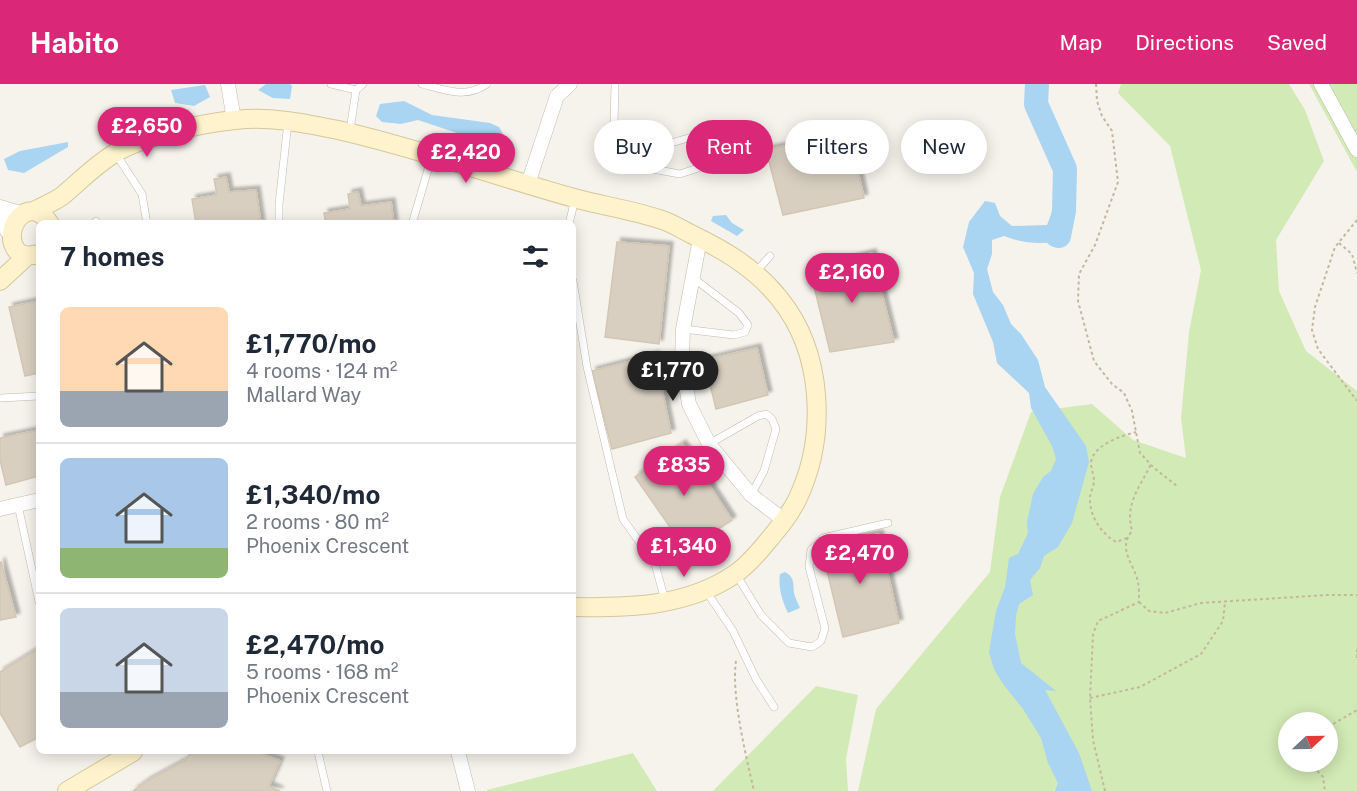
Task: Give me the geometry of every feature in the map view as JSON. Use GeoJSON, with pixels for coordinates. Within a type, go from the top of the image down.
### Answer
{"type":"FeatureCollection","features":[{"type":"Feature","properties":{"kind":"street"},"geometry":{"type":"LineString","coordinates":[[228,84],[234,120]]}},
{"type":"Feature","properties":{"kind":"street"},"geometry":{"type":"LineString","coordinates":[[528,184],[557,96],[570,84]]}},
{"type":"Feature","properties":{"kind":"street"},"geometry":{"type":"LineString","coordinates":[[1321,84],[1357,150]]}},
{"type":"Feature","properties":{"kind":"street"},"geometry":{"type":"LineString","coordinates":[[0,279],[6,230],[12,220],[60,198],[90,170],[115,152],[154,136],[234,120],[265,118],[288,120],[349,133],[575,199],[663,220],[730,254],[755,273],[780,299],[801,334],[814,379],[817,409],[816,442],[797,500],[785,521],[760,551],[736,574],[705,590],[666,603],[630,608],[576,607]]}},
{"type":"Feature","properties":{"kind":"street"},"geometry":{"type":"LineString","coordinates":[[50,220],[60,198]]}},
{"type":"Feature","properties":{"kind":"street"},"geometry":{"type":"LineString","coordinates":[[0,207],[27,212],[45,217],[47,220]]}},
{"type":"Feature","properties":{"kind":"street"},"geometry":{"type":"LineString","coordinates":[[6,230],[21,254],[33,255]]}},
{"type":"Feature","properties":{"kind":"street"},"geometry":{"type":"LineString","coordinates":[[700,239],[683,329],[682,360],[689,404],[709,444],[751,495],[785,521]]}},
{"type":"Feature","properties":{"kind":"street"},"geometry":{"type":"LineString","coordinates":[[0,279],[33,255]]}},
{"type":"Feature","properties":{"kind":"street"},"geometry":{"type":"LineString","coordinates":[[0,509],[36,501]]}},
{"type":"Feature","properties":{"kind":"street"},"geometry":{"type":"LineString","coordinates":[[67,791],[130,754]]}},
{"type":"Feature","properties":{"kind":"street"},"geometry":{"type":"LineString","coordinates":[[459,754],[468,791]]}},
{"type":"Feature","properties":{"kind":"lane"},"geometry":{"type":"LineString","coordinates":[[331,84],[356,90]]}},
{"type":"Feature","properties":{"kind":"lane"},"geometry":{"type":"LineString","coordinates":[[349,133],[356,90],[363,84]]}},
{"type":"Feature","properties":{"kind":"lane"},"geometry":{"type":"LineString","coordinates":[[422,84],[449,92],[471,93],[487,84]]}},
{"type":"Feature","properties":{"kind":"lane"},"geometry":{"type":"LineString","coordinates":[[614,120],[615,84]]}},
{"type":"Feature","properties":{"kind":"lane"},"geometry":{"type":"LineString","coordinates":[[279,220],[288,120]]}},
{"type":"Feature","properties":{"kind":"lane"},"geometry":{"type":"LineString","coordinates":[[724,128],[731,157],[680,174],[647,168],[622,140],[646,150],[724,128]]}},
{"type":"Feature","properties":{"kind":"lane"},"geometry":{"type":"LineString","coordinates":[[115,152],[142,194],[146,220]]}},
{"type":"Feature","properties":{"kind":"lane"},"geometry":{"type":"LineString","coordinates":[[413,220],[432,156]]}},
{"type":"Feature","properties":{"kind":"lane"},"geometry":{"type":"LineString","coordinates":[[570,220],[575,199]]}},
{"type":"Feature","properties":{"kind":"lane"},"geometry":{"type":"LineString","coordinates":[[755,273],[770,256]]}},
{"type":"Feature","properties":{"kind":"lane"},"geometry":{"type":"LineString","coordinates":[[683,329],[734,335],[745,332],[748,325],[739,313],[692,277]]}},
{"type":"Feature","properties":{"kind":"lane"},"geometry":{"type":"LineString","coordinates":[[576,299],[587,367],[623,519],[656,564],[666,603]]}},
{"type":"Feature","properties":{"kind":"lane"},"geometry":{"type":"LineString","coordinates":[[1,398],[36,396]]}},
{"type":"Feature","properties":{"kind":"lane"},"geometry":{"type":"LineString","coordinates":[[709,444],[758,416],[766,414],[772,418],[776,429],[764,471],[751,495]]}},
{"type":"Feature","properties":{"kind":"lane"},"geometry":{"type":"LineString","coordinates":[[18,505],[36,588]]}},
{"type":"Feature","properties":{"kind":"lane"},"geometry":{"type":"LineString","coordinates":[[736,574],[761,615],[789,643],[812,647],[821,641],[825,628],[809,567],[811,550],[823,538],[888,523]]}},
{"type":"Feature","properties":{"kind":"lane"},"geometry":{"type":"LineString","coordinates":[[705,590],[738,641],[756,679],[774,707]]}},
{"type":"Feature","properties":{"kind":"lane"},"geometry":{"type":"LineString","coordinates":[[318,754],[327,791]]}},
{"type":"Feature","properties":{"kind":"path"},"geometry":{"type":"LineString","coordinates":[[1096,84],[1097,101],[1102,116],[1112,131],[1118,182],[1095,245],[1079,274],[1078,301],[1094,361],[1112,384],[1124,393],[1132,411],[1140,453],[1177,486]]}},
{"type":"Feature","properties":{"kind":"path"},"geometry":{"type":"LineString","coordinates":[[1357,220],[1335,247],[1315,307],[1312,330],[1318,349],[1357,401]]}},
{"type":"Feature","properties":{"kind":"path"},"geometry":{"type":"LineString","coordinates":[[1339,243],[1352,254],[1357,273]]}},
{"type":"Feature","properties":{"kind":"path"},"geometry":{"type":"LineString","coordinates":[[1136,432],[1123,435],[1103,446],[1092,457],[1094,481],[1089,499],[1095,519],[1105,536],[1116,542],[1127,537],[1132,531],[1129,518],[1130,505],[1151,464]]}},
{"type":"Feature","properties":{"kind":"path"},"geometry":{"type":"LineString","coordinates":[[1127,537],[1125,549],[1138,581],[1139,602],[1149,611],[1165,613],[1200,603],[1316,595],[1357,595]]}},
{"type":"Feature","properties":{"kind":"path"},"geometry":{"type":"LineString","coordinates":[[1105,791],[1092,741],[1090,698],[1093,634],[1098,621],[1139,602]]}},
{"type":"Feature","properties":{"kind":"path"},"geometry":{"type":"LineString","coordinates":[[1090,698],[1140,687],[1201,654],[1224,621],[1225,602]]}},
{"type":"Feature","properties":{"kind":"path"},"geometry":{"type":"LineString","coordinates":[[738,641],[734,674],[741,727],[754,791]]}},
{"type":"Feature","properties":{"kind":"path"},"geometry":{"type":"LineString","coordinates":[[1357,650],[1357,658]]}},
{"type":"Feature","properties":{"kind":"path"},"geometry":{"type":"LineString","coordinates":[[1338,722],[1357,710]]}},
{"type":"Feature","properties":{"kind":"path"},"geometry":{"type":"LineString","coordinates":[[1318,772],[1323,777],[1325,791]]}},
{"type":"Feature","properties":{"kind":"green space"},"geometry":{"type":"Polygon","coordinates":[[[1121,84],[1289,84],[1305,110],[1324,161],[1276,240],[1279,291],[1306,351],[1357,391],[1357,791],[858,791],[876,709],[990,572],[1000,497],[1031,412],[1092,404],[1133,440],[1186,458],[1181,418],[1189,332],[1201,270],[1170,146],[1118,93],[1121,84]]]}},
{"type":"Feature","properties":{"kind":"green space"},"geometry":{"type":"Polygon","coordinates":[[[1309,84],[1357,84],[1357,172],[1309,84]]]}},
{"type":"Feature","properties":{"kind":"green space"},"geometry":{"type":"Polygon","coordinates":[[[816,686],[858,695],[846,759],[848,791],[713,791],[816,686]]]}},
{"type":"Feature","properties":{"kind":"green space"},"geometry":{"type":"Polygon","coordinates":[[[633,753],[657,791],[487,791],[487,790],[633,753]]]}},
{"type":"Feature","properties":{"kind":"water"},"geometry":{"type":"Polygon","coordinates":[[[266,84],[290,84],[292,86],[290,99],[273,98],[258,90],[266,84]]]}},
{"type":"Feature","properties":{"kind":"water"},"geometry":{"type":"Polygon","coordinates":[[[205,85],[210,97],[194,106],[175,103],[171,90],[205,85]]]}},
{"type":"Feature","properties":{"kind":"water"},"geometry":{"type":"Polygon","coordinates":[[[404,101],[432,115],[490,123],[499,127],[506,139],[504,149],[480,146],[457,133],[418,120],[401,124],[382,122],[376,116],[380,104],[404,101]]]}},
{"type":"Feature","properties":{"kind":"water"},"geometry":{"type":"Polygon","coordinates":[[[68,142],[68,147],[24,173],[8,170],[4,159],[20,151],[68,142]]]}},
{"type":"Feature","properties":{"kind":"water"},"geometry":{"type":"Polygon","coordinates":[[[985,201],[995,203],[1000,216],[1012,226],[1047,225],[1052,212],[1069,207],[1072,215],[1069,240],[1036,243],[1004,236],[992,240],[992,254],[987,269],[993,292],[1003,305],[1011,324],[1021,334],[1038,360],[1045,387],[1086,446],[1089,462],[1072,523],[1058,547],[1044,556],[1040,568],[1030,580],[1033,595],[1019,604],[1015,634],[1021,663],[1056,691],[1045,690],[1079,753],[1092,791],[1055,791],[1058,783],[1048,763],[1041,738],[1023,709],[1003,684],[994,669],[989,652],[996,611],[1005,587],[1009,558],[1018,554],[1028,533],[1027,522],[1033,494],[1043,477],[1051,471],[1056,459],[1052,446],[1031,408],[1029,393],[997,363],[993,342],[973,294],[974,273],[963,247],[969,222],[985,201]]]}},
{"type":"Feature","properties":{"kind":"water"},"geometry":{"type":"Polygon","coordinates":[[[726,215],[732,223],[744,230],[737,236],[711,221],[713,216],[726,215]]]}},
{"type":"Feature","properties":{"kind":"water"},"geometry":{"type":"Polygon","coordinates":[[[785,572],[792,578],[794,595],[800,608],[788,613],[782,599],[780,584],[780,574],[785,572]]]}},
{"type":"Feature","properties":{"kind":"building"},"geometry":{"type":"Polygon","coordinates":[[[785,146],[785,174],[859,174],[864,198],[783,215],[772,174],[773,148],[785,146]]]}},
{"type":"Feature","properties":{"kind":"building"},"geometry":{"type":"Polygon","coordinates":[[[226,177],[229,192],[256,190],[260,220],[195,220],[192,199],[217,195],[214,179],[226,177]]]}},
{"type":"Feature","properties":{"kind":"building"},"geometry":{"type":"Polygon","coordinates":[[[358,192],[361,206],[391,202],[393,220],[325,220],[324,213],[350,209],[348,194],[358,192]]]}},
{"type":"Feature","properties":{"kind":"building"},"geometry":{"type":"Polygon","coordinates":[[[617,242],[669,246],[659,344],[605,337],[617,242]]]}},
{"type":"Feature","properties":{"kind":"building"},"geometry":{"type":"Polygon","coordinates":[[[872,253],[894,342],[830,352],[810,270],[872,253]]]}},
{"type":"Feature","properties":{"kind":"building"},"geometry":{"type":"Polygon","coordinates":[[[36,302],[36,374],[25,376],[9,307],[36,302]]]}},
{"type":"Feature","properties":{"kind":"building"},"geometry":{"type":"Polygon","coordinates":[[[757,348],[768,395],[716,409],[704,360],[757,348]]]}},
{"type":"Feature","properties":{"kind":"building"},"geometry":{"type":"Polygon","coordinates":[[[655,355],[671,433],[612,449],[592,371],[655,355]]]}},
{"type":"Feature","properties":{"kind":"building"},"geometry":{"type":"Polygon","coordinates":[[[36,431],[36,477],[6,485],[0,460],[0,438],[36,431]]]}},
{"type":"Feature","properties":{"kind":"building"},"geometry":{"type":"Polygon","coordinates":[[[682,444],[732,520],[686,550],[635,477],[682,444]]]}},
{"type":"Feature","properties":{"kind":"building"},"geometry":{"type":"Polygon","coordinates":[[[879,534],[899,623],[843,637],[821,546],[879,534]]]}},
{"type":"Feature","properties":{"kind":"building"},"geometry":{"type":"Polygon","coordinates":[[[0,563],[16,617],[0,620],[0,563]]]}},
{"type":"Feature","properties":{"kind":"building"},"geometry":{"type":"Polygon","coordinates":[[[36,650],[36,739],[20,747],[0,713],[0,672],[36,650]]]}},
{"type":"Feature","properties":{"kind":"building"},"geometry":{"type":"Polygon","coordinates":[[[190,754],[262,754],[280,761],[269,786],[280,791],[133,791],[186,760],[190,754]]]}},
{"type":"Feature","properties":{"kind":"waterway"},"geometry":{"type":"LineString","coordinates":[[1037,84],[1036,104],[1065,169],[1064,211],[1059,236],[1056,235]]}}]}
